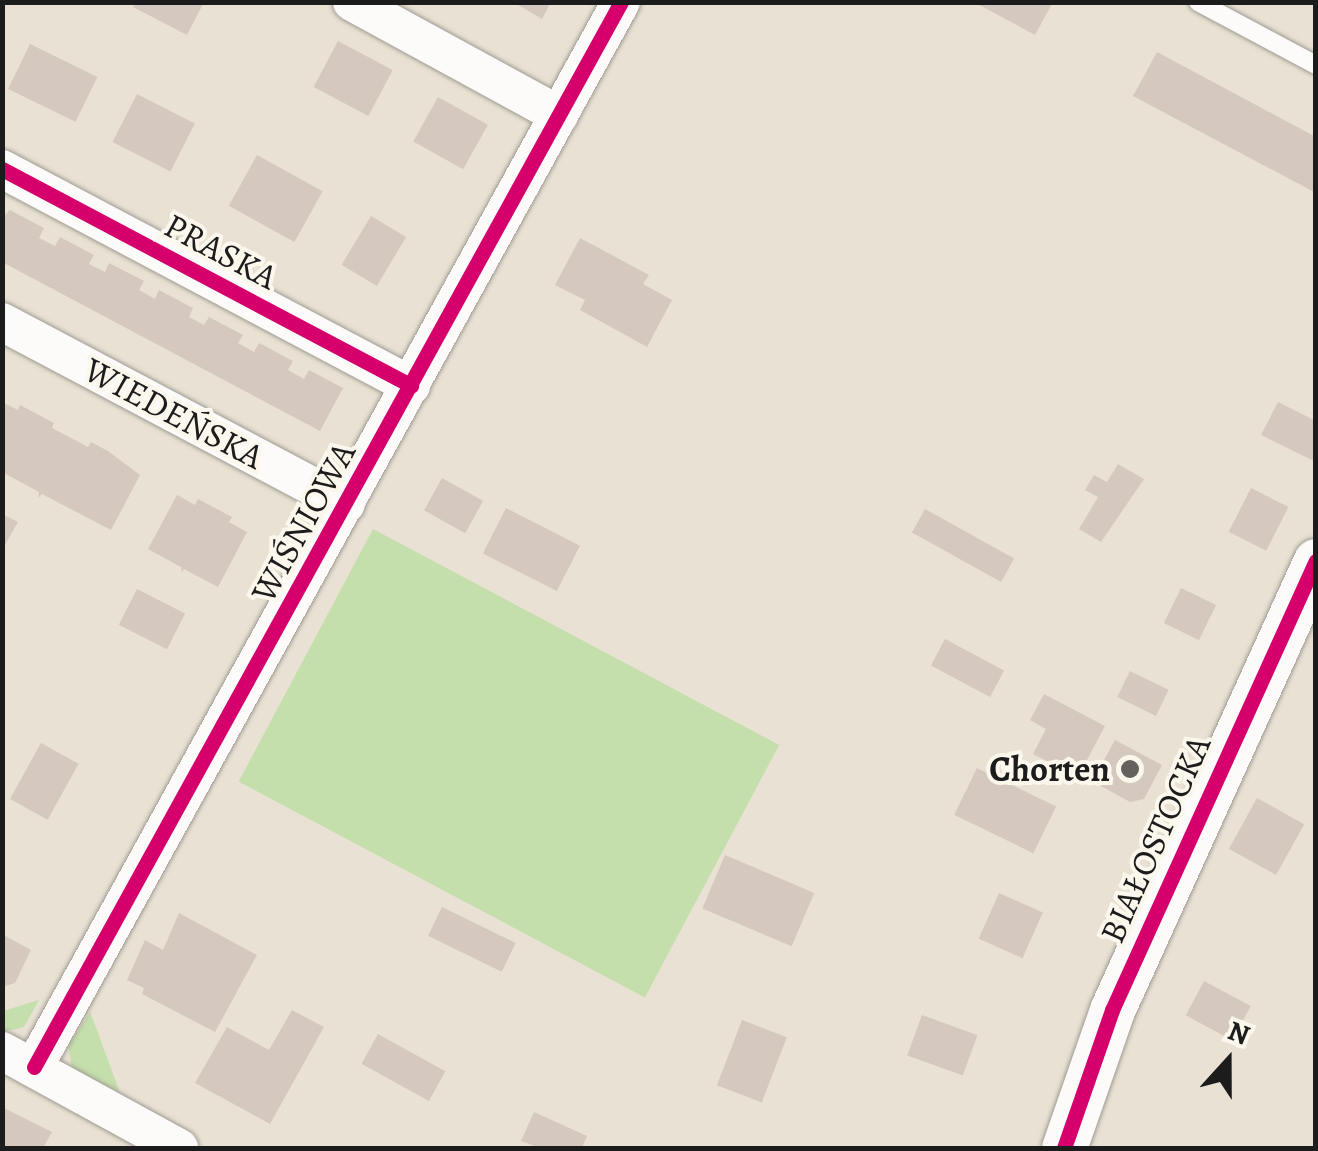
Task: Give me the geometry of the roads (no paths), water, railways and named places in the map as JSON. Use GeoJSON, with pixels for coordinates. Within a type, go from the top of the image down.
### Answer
{"type":"FeatureCollection","features":[{"type":"Feature","properties":{"kind":"street"},"geometry":{"type":"LineString","coordinates":[[352,2],[559,115]]}},
{"type":"Feature","properties":{"kind":"street","name":"WIŚNIOWA"},"geometry":{"type":"LineString","coordinates":[[18,1059],[346,504],[620,2]]}},
{"type":"Feature","properties":{"kind":"street","name":"PRASKA"},"geometry":{"type":"LineString","coordinates":[[2,169],[411,386]]}},
{"type":"Feature","properties":{"kind":"street","name":"WIEDEŃSKA"},"geometry":{"type":"LineString","coordinates":[[2,322],[346,504]]}},
{"type":"Feature","properties":{"kind":"street","name":"BIAŁOSTOCKA"},"geometry":{"type":"LineString","coordinates":[[1064,1148],[1112,1010],[1316,561]]}},
{"type":"Feature","properties":{"kind":"street"},"geometry":{"type":"LineString","coordinates":[[18,1059],[179,1148]]}},
{"type":"Feature","properties":{"kind":"lane"},"geometry":{"type":"LineString","coordinates":[[1198,2],[1316,65]]}},
{"type":"Feature","properties":{"kind":"place","name":"Chorten"},"geometry":{"type":"Point","coordinates":[1130,769]}}]}
